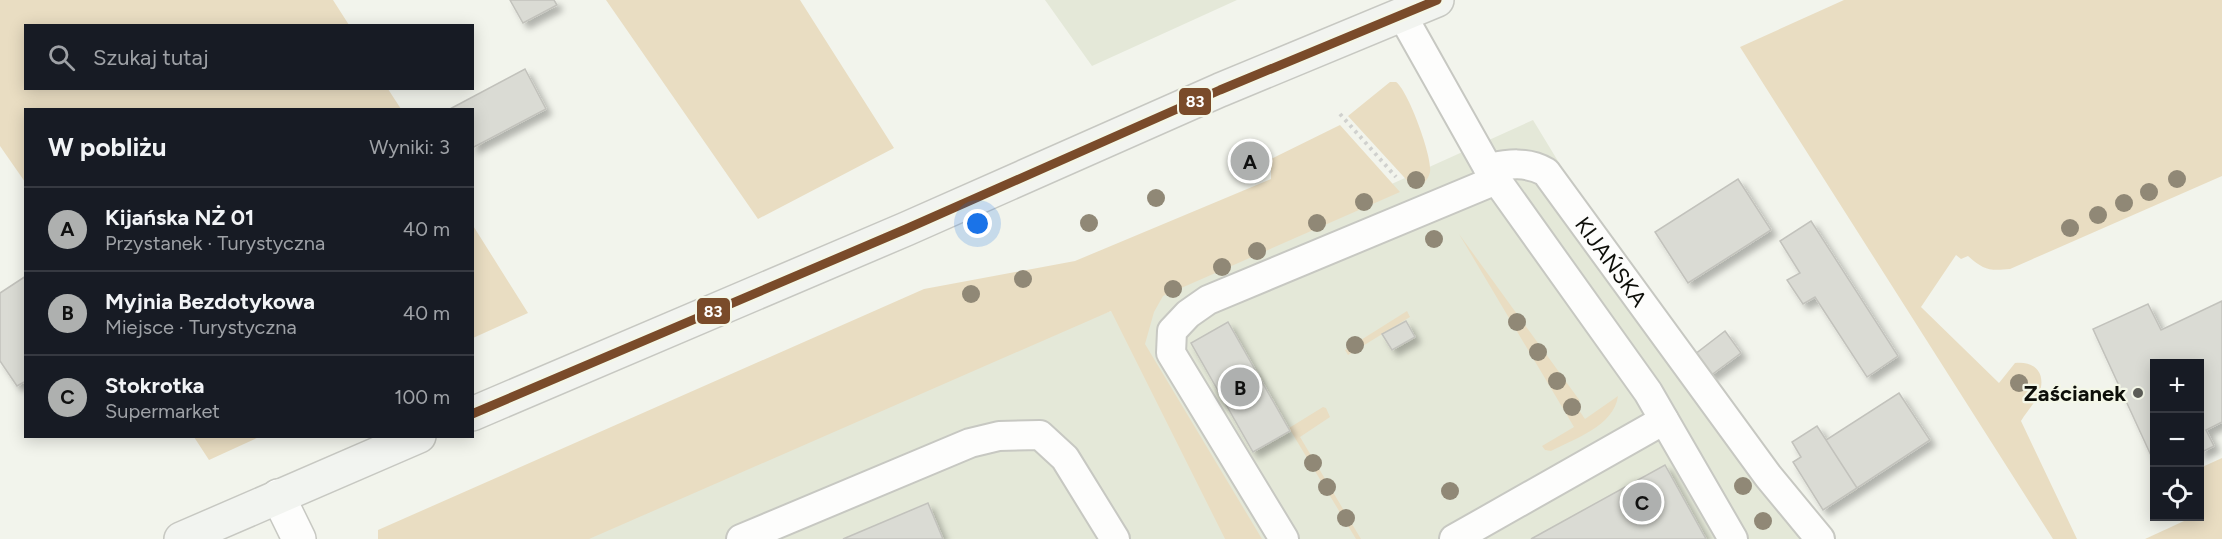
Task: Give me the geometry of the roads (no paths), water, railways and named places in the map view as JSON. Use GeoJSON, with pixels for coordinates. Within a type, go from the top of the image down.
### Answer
{"type":"FeatureCollection","features":[{"type":"Feature","properties":{"kind":"main road"},"geometry":{"type":"LineString","coordinates":[[474,413],[906,229],[1220,90],[1437,0]]}},
{"type":"Feature","properties":{"kind":"main road"},"geometry":{"type":"LineString","coordinates":[[181,539],[413,438]]}},
{"type":"Feature","properties":{"kind":"street"},"geometry":{"type":"LineString","coordinates":[[278,496],[299,539]]}},
{"type":"Feature","properties":{"kind":"lane"},"geometry":{"type":"LineString","coordinates":[[1402,15],[1492,174],[1648,392],[1733,539]]}},
{"type":"Feature","properties":{"kind":"lane","name":"KIJAŃSKA"},"geometry":{"type":"LineString","coordinates":[[1284,539],[1171,353],[1172,331],[1188,314],[1208,300],[1423,211],[1492,174],[1518,164],[1537,167],[1546,172],[1768,476],[1820,539]]}},
{"type":"Feature","properties":{"kind":"lane"},"geometry":{"type":"LineString","coordinates":[[1454,539],[1664,420]]}},
{"type":"Feature","properties":{"kind":"lane"},"geometry":{"type":"LineString","coordinates":[[741,539],[970,443],[999,436],[1040,435],[1065,458],[1115,539]]}},
{"type":"Feature","properties":{"kind":"place","name":"Kijańska NŻ 01"},"geometry":{"type":"Point","coordinates":[1250,161]}},
{"type":"Feature","properties":{"kind":"place","name":"Myjnia Bezdotykowa"},"geometry":{"type":"Point","coordinates":[1240,387]}},
{"type":"Feature","properties":{"kind":"place","name":"Zaścianek"},"geometry":{"type":"Point","coordinates":[2138,393]}},
{"type":"Feature","properties":{"kind":"place","name":"Stokrotka"},"geometry":{"type":"Point","coordinates":[1642,502]}}]}
